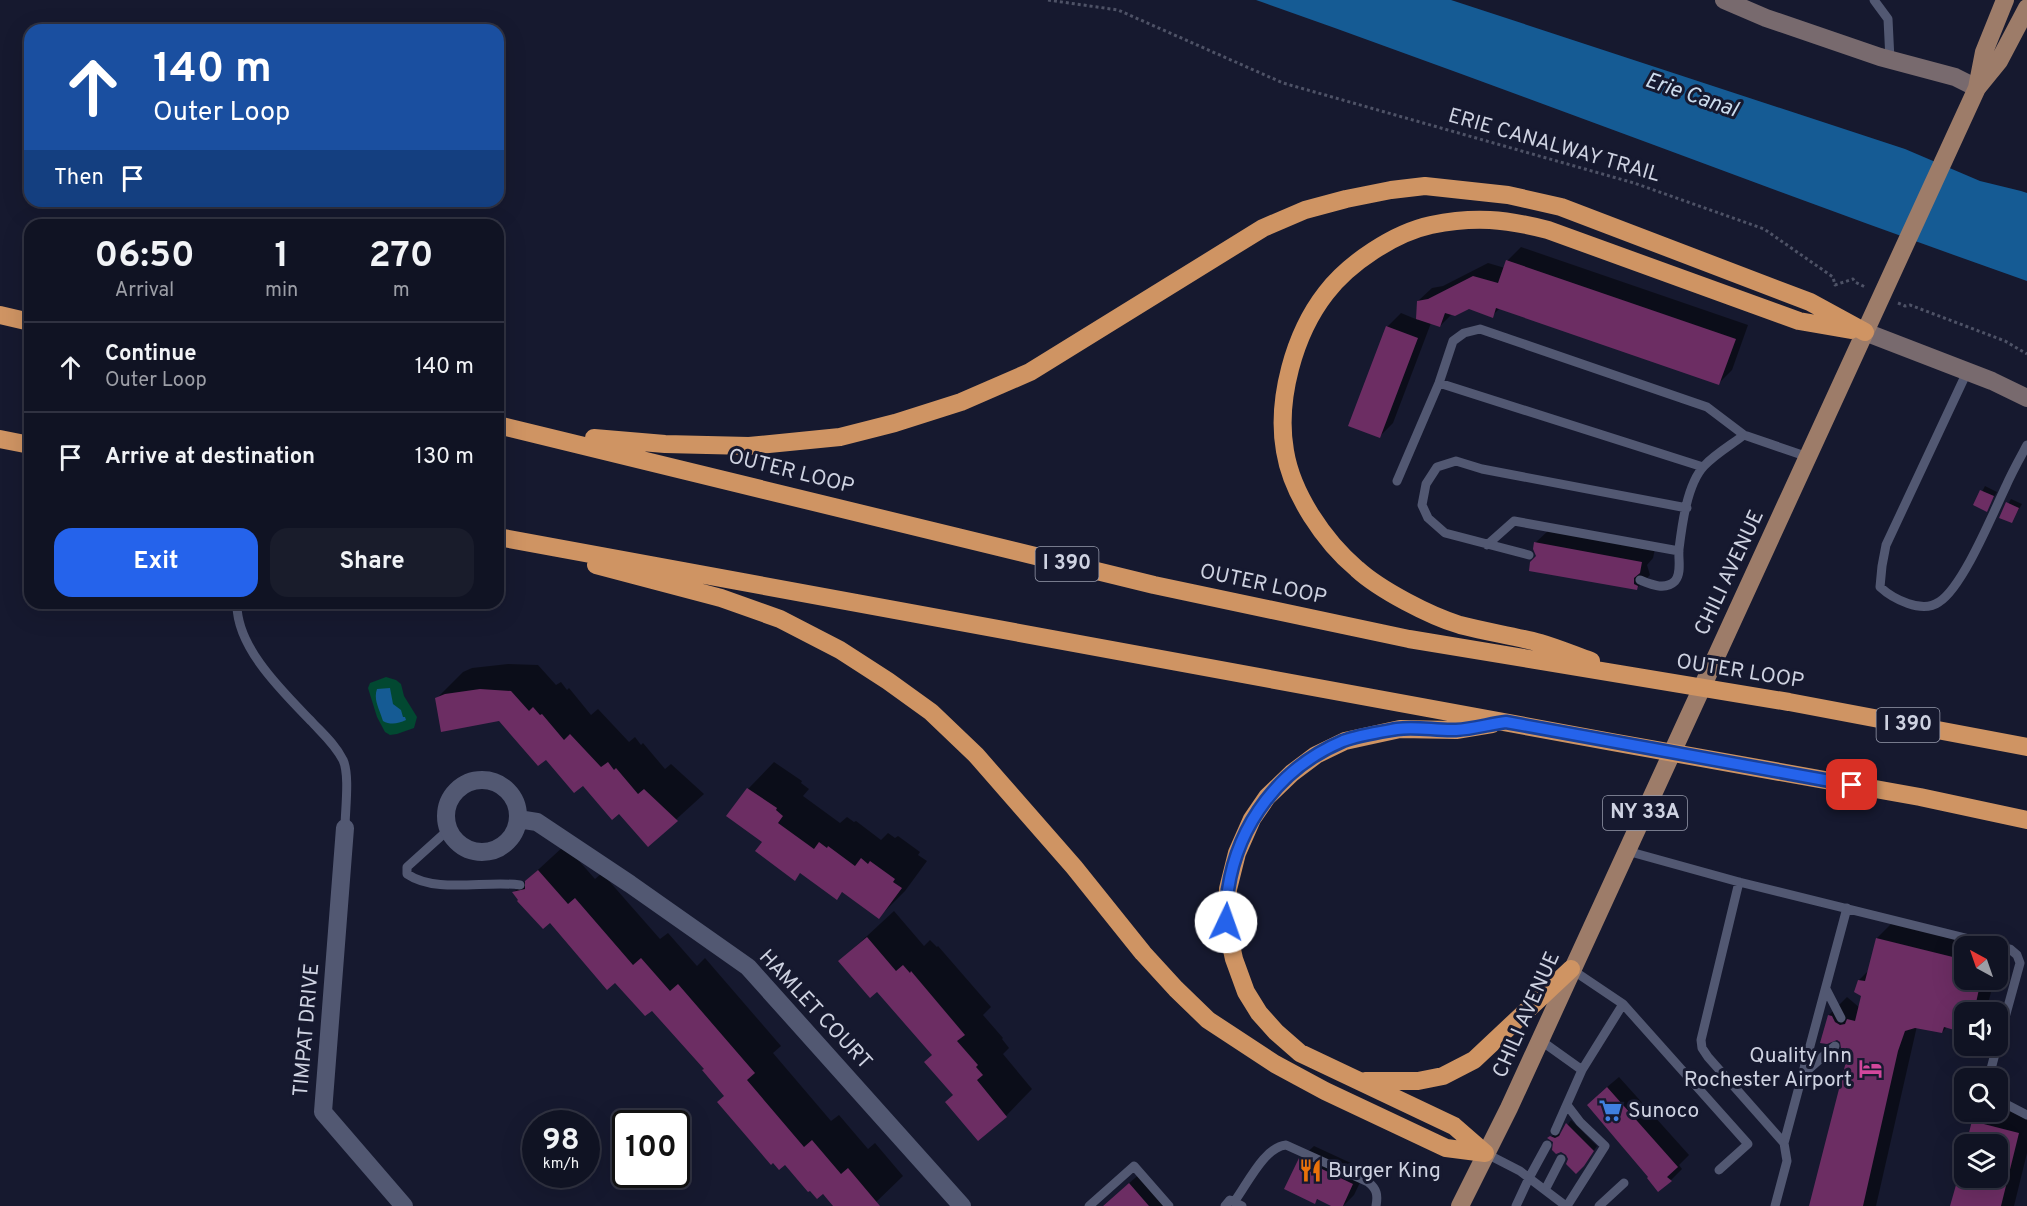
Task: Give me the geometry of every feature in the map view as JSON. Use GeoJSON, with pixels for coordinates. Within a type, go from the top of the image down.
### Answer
{"type":"FeatureCollection","features":[{"type":"Feature","properties":{"kind":"highway"},"geometry":{"type":"LineString","coordinates":[[542,434],[665,444],[749,446],[840,437],[895,423],[961,402],[1030,372],[1263,228],[1305,210],[1346,199],[1425,186],[1508,195],[1561,207],[1810,302],[1865,332]]}},
{"type":"Feature","properties":{"kind":"highway"},"geometry":{"type":"LineString","coordinates":[[1641,679],[1542,644],[1458,624],[1431,612],[1386,590],[1357,569],[1329,539],[1310,514],[1295,482],[1285,452],[1283,417],[1285,386],[1301,336],[1326,293],[1345,272],[1369,253],[1429,226],[1475,219],[1513,221],[1548,230],[1799,321],[1865,332]]}},
{"type":"Feature","properties":{"kind":"highway"},"geometry":{"type":"LineString","coordinates":[[0,315],[24,321]]}},
{"type":"Feature","properties":{"kind":"highway","name":"OUTER LOOP"},"geometry":{"type":"LineString","coordinates":[[504,425],[1154,585],[1409,639],[1789,702],[2027,747]]}},
{"type":"Feature","properties":{"kind":"highway"},"geometry":{"type":"LineString","coordinates":[[0,439],[24,444]]}},
{"type":"Feature","properties":{"kind":"highway"},"geometry":{"type":"LineString","coordinates":[[504,538],[1920,797],[2027,819]]}},
{"type":"Feature","properties":{"kind":"highway"},"geometry":{"type":"LineString","coordinates":[[504,538],[638,578],[721,598],[780,619],[840,650],[931,712],[976,754],[1074,867],[1143,953],[1208,1020],[1275,1064],[1325,1091],[1446,1148],[1485,1153]]}},
{"type":"Feature","properties":{"kind":"highway"},"geometry":{"type":"LineString","coordinates":[[1485,1153],[1454,1126],[1300,1053],[1276,1032],[1246,992],[1234,959],[1226,922],[1228,889],[1238,853],[1252,819],[1267,796],[1316,755],[1345,741],[1400,729],[1456,730],[1506,722]]}},
{"type":"Feature","properties":{"kind":"highway"},"geometry":{"type":"LineString","coordinates":[[1360,1081],[1418,1081],[1443,1076],[1474,1060],[1571,969]]}},
{"type":"Feature","properties":{"kind":"main road","name":"CHILI AVENUE"},"geometry":{"type":"LineString","coordinates":[[1977,88],[1987,41],[2005,0]]}},
{"type":"Feature","properties":{"kind":"main road","name":"CHILI AVENUE"},"geometry":{"type":"LineString","coordinates":[[1460,1206],[1509,1108],[1954,136],[1977,88],[1999,61],[2027,8]]}},
{"type":"Feature","properties":{"kind":"street"},"geometry":{"type":"LineString","coordinates":[[1724,0],[1760,16],[1890,60],[1948,75],[1977,88]]}},
{"type":"Feature","properties":{"kind":"street"},"geometry":{"type":"LineString","coordinates":[[1865,332],[1992,381],[2027,398]]}},
{"type":"Feature","properties":{"kind":"street"},"geometry":{"type":"LineString","coordinates":[[483,780],[494,782],[505,788],[517,808],[518,819],[515,831],[499,848],[487,852],[475,852],[464,848],[454,840],[448,830],[447,807],[452,796],[460,787],[471,782],[483,780]]}},
{"type":"Feature","properties":{"kind":"street","name":"HAMLET COURT"},"geometry":{"type":"LineString","coordinates":[[518,819],[537,822],[748,967],[962,1206]]}},
{"type":"Feature","properties":{"kind":"street","name":"TIMPAT DRIVE"},"geometry":{"type":"LineString","coordinates":[[345,828],[323,1112],[404,1206]]}},
{"type":"Feature","properties":{"kind":"lane"},"geometry":{"type":"LineString","coordinates":[[1874,0],[1888,19],[1890,60]]}},
{"type":"Feature","properties":{"kind":"lane"},"geometry":{"type":"LineString","coordinates":[[1397,481],[1439,383],[1453,341],[1464,333],[1480,329],[1707,407],[1744,435],[1808,457]]}},
{"type":"Feature","properties":{"kind":"lane"},"geometry":{"type":"LineString","coordinates":[[1967,372],[1886,545],[1880,587],[1904,602],[1915,605],[1935,604],[1944,598],[1975,551],[2027,445]]}},
{"type":"Feature","properties":{"kind":"lane"},"geometry":{"type":"LineString","coordinates":[[1439,383],[1703,467]]}},
{"type":"Feature","properties":{"kind":"lane"},"geometry":{"type":"LineString","coordinates":[[1640,580],[1653,585],[1666,586],[1675,581],[1689,492],[1703,467],[1744,435]]}},
{"type":"Feature","properties":{"kind":"lane"},"geometry":{"type":"LineString","coordinates":[[1529,555],[1445,533],[1428,518],[1422,505],[1426,484],[1437,467],[1456,461],[1482,469],[1687,508]]}},
{"type":"Feature","properties":{"kind":"lane"},"geometry":{"type":"LineString","coordinates":[[1487,544],[1514,521],[1679,550]]}},
{"type":"Feature","properties":{"kind":"lane"},"geometry":{"type":"LineString","coordinates":[[238,609],[246,642],[279,688],[333,744],[344,761],[345,828]]}},
{"type":"Feature","properties":{"kind":"lane"},"geometry":{"type":"LineString","coordinates":[[448,830],[407,867],[407,874],[416,880],[444,884],[507,883],[520,885]]}},
{"type":"Feature","properties":{"kind":"lane"},"geometry":{"type":"LineString","coordinates":[[1627,851],[1739,882],[2010,949],[2017,955],[2020,963],[2008,1007]]}},
{"type":"Feature","properties":{"kind":"lane"},"geometry":{"type":"LineString","coordinates":[[1739,882],[1701,1040],[1702,1048],[1784,1143]]}},
{"type":"Feature","properties":{"kind":"lane"},"geometry":{"type":"LineString","coordinates":[[1775,1206],[1787,1161],[1784,1143],[1847,908]]}},
{"type":"Feature","properties":{"kind":"lane"},"geometry":{"type":"LineString","coordinates":[[1571,969],[1623,1004],[1748,1144],[1719,1170]]}},
{"type":"Feature","properties":{"kind":"lane"},"geometry":{"type":"LineString","coordinates":[[1826,989],[1841,1018]]}},
{"type":"Feature","properties":{"kind":"lane"},"geometry":{"type":"LineString","coordinates":[[1555,1131],[1582,1070],[1623,1004]]}},
{"type":"Feature","properties":{"kind":"lane"},"geometry":{"type":"LineString","coordinates":[[1540,1040],[1582,1070]]}},
{"type":"Feature","properties":{"kind":"lane"},"geometry":{"type":"LineString","coordinates":[[1803,1074],[1835,1047]]}},
{"type":"Feature","properties":{"kind":"lane"},"geometry":{"type":"LineString","coordinates":[[1485,1153],[1520,1171],[1566,1206],[1605,1146],[1580,1122],[1568,1105]]}},
{"type":"Feature","properties":{"kind":"lane"},"geometry":{"type":"LineString","coordinates":[[2008,1105],[2027,1115]]}},
{"type":"Feature","properties":{"kind":"lane"},"geometry":{"type":"LineString","coordinates":[[1575,1132],[1580,1122]]}},
{"type":"Feature","properties":{"kind":"lane"},"geometry":{"type":"LineString","coordinates":[[1234,1205],[1263,1159],[1274,1149],[1286,1145],[1368,1182],[1375,1188],[1378,1196],[1376,1206]]}},
{"type":"Feature","properties":{"kind":"lane"},"geometry":{"type":"LineString","coordinates":[[1516,1206],[1547,1145]]}},
{"type":"Feature","properties":{"kind":"lane"},"geometry":{"type":"LineString","coordinates":[[1545,1190],[1561,1159]]}},
{"type":"Feature","properties":{"kind":"lane"},"geometry":{"type":"LineString","coordinates":[[1089,1206],[1134,1166],[1169,1206]]}},
{"type":"Feature","properties":{"kind":"lane"},"geometry":{"type":"LineString","coordinates":[[1599,1206],[1624,1183]]}},
{"type":"Feature","properties":{"kind":"path","name":"ERIE CANALWAY TRAIL"},"geometry":{"type":"LineString","coordinates":[[1048,0],[1118,10],[1283,82],[1634,183],[1754,225],[1764,229],[1833,277],[1835,285],[1853,279],[1905,306],[1910,305],[2005,341],[2027,354]]}},
{"type":"Feature","properties":{"kind":"green space"},"geometry":{"type":"Polygon","coordinates":[[[386,677],[401,684],[404,696],[417,717],[414,728],[390,735],[385,732],[377,717],[368,688],[370,683],[386,677]]]}},
{"type":"Feature","properties":{"kind":"water","name":"Erie Canal"},"geometry":{"type":"Polygon","coordinates":[[[1256,0],[1451,0],[1905,149],[1980,181],[2027,193],[2027,281],[1834,212],[1256,0]]]}},
{"type":"Feature","properties":{"kind":"water"},"geometry":{"type":"Polygon","coordinates":[[[390,688],[393,704],[401,710],[406,720],[391,723],[383,721],[377,705],[377,689],[390,688]]]}},
{"type":"Feature","properties":{"kind":"building"},"geometry":{"type":"Polygon","coordinates":[[[1506,260],[1736,339],[1719,385],[1496,308],[1493,318],[1469,309],[1455,316],[1445,313],[1440,327],[1416,319],[1417,301],[1428,299],[1473,276],[1498,283],[1506,260]]]}},
{"type":"Feature","properties":{"kind":"building"},"geometry":{"type":"Polygon","coordinates":[[[1386,326],[1418,338],[1380,438],[1348,426],[1386,326]]]}},
{"type":"Feature","properties":{"kind":"building"},"geometry":{"type":"Polygon","coordinates":[[[1980,490],[1994,496],[1987,512],[1973,505],[1980,490]]]}},
{"type":"Feature","properties":{"kind":"building"},"geometry":{"type":"Polygon","coordinates":[[[2006,502],[2019,508],[2012,523],[1999,518],[2006,502]]]}},
{"type":"Feature","properties":{"kind":"building"},"geometry":{"type":"Polygon","coordinates":[[[1534,542],[1642,562],[1640,573],[1634,578],[1634,584],[1638,586],[1637,590],[1529,571],[1530,562],[1536,556],[1533,549],[1534,542]]]}},
{"type":"Feature","properties":{"kind":"building"},"geometry":{"type":"Polygon","coordinates":[[[480,689],[511,691],[529,711],[533,707],[540,715],[542,714],[564,740],[570,734],[601,767],[608,762],[638,794],[644,789],[678,821],[648,847],[619,814],[612,820],[583,786],[574,793],[546,760],[538,766],[499,721],[441,732],[435,698],[445,694],[480,689]]]}},
{"type":"Feature","properties":{"kind":"building"},"geometry":{"type":"Polygon","coordinates":[[[747,788],[777,808],[776,810],[783,816],[778,823],[814,849],[819,842],[855,866],[861,858],[868,864],[870,861],[895,879],[893,882],[902,888],[879,919],[842,892],[837,900],[800,873],[795,881],[755,851],[762,842],[726,816],[747,788]]]}},
{"type":"Feature","properties":{"kind":"building"},"geometry":{"type":"Polygon","coordinates":[[[538,870],[568,904],[575,898],[633,965],[641,958],[670,991],[678,984],[755,1073],[747,1080],[804,1147],[812,1140],[841,1174],[848,1168],[880,1206],[833,1206],[823,1194],[817,1199],[810,1191],[808,1192],[785,1165],[779,1170],[773,1163],[771,1165],[717,1102],[724,1096],[702,1070],[704,1069],[652,1011],[645,1016],[615,983],[607,990],[550,923],[543,929],[517,901],[512,892],[525,889],[525,881],[538,870]]]}},
{"type":"Feature","properties":{"kind":"building"},"geometry":{"type":"Polygon","coordinates":[[[867,937],[896,971],[903,965],[910,973],[911,971],[965,1035],[957,1041],[978,1065],[976,1067],[983,1075],[977,1080],[1007,1117],[978,1141],[945,1102],[953,1095],[924,1062],[932,1055],[877,992],[870,998],[838,961],[867,937]]]}},
{"type":"Feature","properties":{"kind":"building","name":"Quality Inn Rochester Airport"},"geometry":{"type":"Polygon","coordinates":[[[1876,938],[1954,957],[1954,990],[1979,990],[1976,1002],[1954,1002],[1954,1030],[1944,1027],[1942,1033],[1915,1028],[1905,1031],[1898,1051],[1863,1206],[1809,1206],[1849,1050],[1841,1048],[1837,1040],[1827,1044],[1820,1043],[1828,1015],[1840,1025],[1845,1024],[1847,1019],[1855,1021],[1861,996],[1854,992],[1858,980],[1865,981],[1876,938]]]}},
{"type":"Feature","properties":{"kind":"building"},"geometry":{"type":"Polygon","coordinates":[[[1607,1087],[1678,1167],[1667,1177],[1672,1181],[1658,1192],[1587,1105],[1607,1087]]]}},
{"type":"Feature","properties":{"kind":"building"},"geometry":{"type":"Polygon","coordinates":[[[1972,1122],[2019,1133],[2008,1178],[2008,1134],[1969,1134],[1972,1122]]]}},
{"type":"Feature","properties":{"kind":"building"},"geometry":{"type":"Polygon","coordinates":[[[1566,1123],[1594,1151],[1576,1174],[1566,1164],[1568,1159],[1566,1155],[1561,1152],[1556,1154],[1552,1150],[1553,1142],[1547,1138],[1559,1136],[1566,1123]]]}},
{"type":"Feature","properties":{"kind":"building","name":"Burger King"},"geometry":{"type":"Polygon","coordinates":[[[1299,1158],[1353,1184],[1343,1206],[1331,1206],[1317,1199],[1315,1204],[1284,1189],[1299,1158]]]}},
{"type":"Feature","properties":{"kind":"building"},"geometry":{"type":"Polygon","coordinates":[[[1129,1183],[1149,1206],[1103,1206],[1129,1183]]]}},
{"type":"Feature","properties":{"kind":"building"},"geometry":{"type":"Polygon","coordinates":[[[1955,1188],[2005,1188],[2001,1206],[1950,1206],[1955,1188]]]}},
{"type":"Feature","properties":{"kind":"place","name":"Quality Inn Rochester Airport"},"geometry":{"type":"Point","coordinates":[1870,1068]}},
{"type":"Feature","properties":{"kind":"place","name":"Sunoco"},"geometry":{"type":"Point","coordinates":[1610,1111]}},
{"type":"Feature","properties":{"kind":"place","name":"Burger King"},"geometry":{"type":"Point","coordinates":[1310,1171]}},
{"type":"Feature","properties":{"kind":"route"},"geometry":{"type":"LineString","coordinates":[[1226,922],[1228,889],[1238,853],[1252,819],[1267,796],[1316,755],[1345,741],[1363,737],[1400,729],[1456,730],[1506,722],[1852,785]]}}]}
